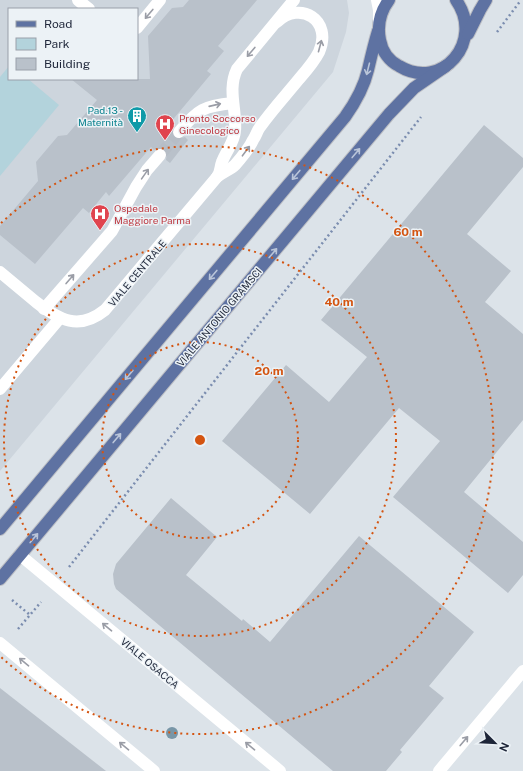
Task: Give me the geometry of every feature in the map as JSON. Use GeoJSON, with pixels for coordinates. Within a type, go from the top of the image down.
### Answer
{"type":"FeatureCollection","features":[{"type":"Feature","properties":{"kind":"main road"},"geometry":{"type":"LineString","coordinates":[[0,529],[345,117],[354,104],[368,71],[378,27],[385,6],[389,0]]}},
{"type":"Feature","properties":{"kind":"main road","name":"VIALE ANTONIO GRAMSCI"},"geometry":{"type":"LineString","coordinates":[[456,0],[461,8],[466,26],[464,44]]}},
{"type":"Feature","properties":{"kind":"main road","name":"VIALE ANTONIO GRAMSCI"},"geometry":{"type":"LineString","coordinates":[[0,579],[389,114],[414,88],[454,60],[464,44],[473,21],[486,0]]}},
{"type":"Feature","properties":{"kind":"main road","name":"VIALE ANTONIO GRAMSCI"},"geometry":{"type":"LineString","coordinates":[[378,27],[380,42],[388,58],[403,69],[420,73],[430,73],[446,66]]}},
{"type":"Feature","properties":{"kind":"street"},"geometry":{"type":"LineString","coordinates":[[78,0],[88,8]]}},
{"type":"Feature","properties":{"kind":"street"},"geometry":{"type":"LineString","coordinates":[[138,27],[160,0]]}},
{"type":"Feature","properties":{"kind":"street"},"geometry":{"type":"LineString","coordinates":[[218,177],[221,164],[234,138],[235,126],[232,86],[237,69],[294,0]]}},
{"type":"Feature","properties":{"kind":"street"},"geometry":{"type":"LineString","coordinates":[[377,0],[379,10],[378,27]]}},
{"type":"Feature","properties":{"kind":"street"},"geometry":{"type":"LineString","coordinates":[[218,177],[234,165],[247,150],[260,126],[310,66],[320,50],[322,28],[320,24],[311,16],[292,12],[286,14],[277,22]]}},
{"type":"Feature","properties":{"kind":"street"},"geometry":{"type":"LineString","coordinates":[[179,132],[195,114],[201,110],[214,105],[233,103]]}},
{"type":"Feature","properties":{"kind":"street"},"geometry":{"type":"LineString","coordinates":[[44,308],[112,231],[136,187],[147,170],[160,155]]}},
{"type":"Feature","properties":{"kind":"street","name":"VIALE CENTRALE"},"geometry":{"type":"LineString","coordinates":[[0,272],[44,308],[60,318],[74,322],[93,318],[105,310],[218,177]]}},
{"type":"Feature","properties":{"kind":"street"},"geometry":{"type":"LineString","coordinates":[[0,389],[60,318]]}},
{"type":"Feature","properties":{"kind":"street","name":"VIALE OSACCA"},"geometry":{"type":"LineString","coordinates":[[20,555],[280,771]]}},
{"type":"Feature","properties":{"kind":"street"},"geometry":{"type":"LineString","coordinates":[[2,644],[154,771]]}},
{"type":"Feature","properties":{"kind":"street"},"geometry":{"type":"LineString","coordinates":[[439,771],[523,671]]}},
{"type":"Feature","properties":{"kind":"path"},"geometry":{"type":"LineString","coordinates":[[494,36],[521,0]]}},
{"type":"Feature","properties":{"kind":"path"},"geometry":{"type":"LineString","coordinates":[[2,644],[30,615],[56,584],[425,112]]}},
{"type":"Feature","properties":{"kind":"path"},"geometry":{"type":"LineString","coordinates":[[12,600],[30,615]]}},
{"type":"Feature","properties":{"kind":"shaded area","name":"Ospedale Maggiore Parma"},"geometry":{"type":"Polygon","coordinates":[[[0,0],[347,0],[349,13],[346,32],[333,72],[0,471],[0,0]]]}},
{"type":"Feature","properties":{"kind":"green space"},"geometry":{"type":"Polygon","coordinates":[[[8,67],[8,80],[29,80],[59,105],[0,176],[0,77],[8,67]]]}},
{"type":"Feature","properties":{"kind":"building","name":"Pad.13 - Maternità"},"geometry":{"type":"Polygon","coordinates":[[[189,0],[257,0],[218,46],[224,51],[207,71],[211,74],[170,123],[174,127],[172,131],[174,137],[178,139],[185,137],[188,140],[170,163],[166,160],[167,153],[165,149],[158,148],[154,150],[151,147],[109,196],[106,192],[89,213],[83,208],[35,264],[0,235],[0,226],[38,181],[36,162],[58,136],[67,135],[97,100],[72,80],[150,79],[148,36],[172,8],[183,7],[189,0]]]}},
{"type":"Feature","properties":{"kind":"building"},"geometry":{"type":"Polygon","coordinates":[[[484,125],[523,158],[523,167],[467,234],[511,271],[485,302],[523,334],[523,420],[464,492],[523,542],[523,575],[508,593],[393,497],[440,441],[399,408],[310,514],[222,441],[286,365],[329,402],[367,357],[321,320],[484,125]]]}},
{"type":"Feature","properties":{"kind":"building"},"geometry":{"type":"Polygon","coordinates":[[[171,498],[217,537],[186,575],[270,642],[359,536],[474,632],[429,686],[444,698],[400,750],[402,752],[386,771],[333,771],[116,589],[113,574],[116,564],[171,498]]]}},
{"type":"Feature","properties":{"kind":"building"},"geometry":{"type":"Polygon","coordinates":[[[0,688],[106,771],[0,771],[0,688]]]}},
{"type":"Feature","properties":{"kind":"tunnel"},"geometry":{"type":"LineString","coordinates":[[160,155],[179,132]]}},
{"type":"Feature","properties":{"kind":"place","name":"Pad.13 - Maternità"},"geometry":{"type":"Point","coordinates":[137,133]}},
{"type":"Feature","properties":{"kind":"place","name":"Pronto Soccorso Ginecologico"},"geometry":{"type":"Point","coordinates":[165,141]}},
{"type":"Feature","properties":{"kind":"place","name":"Ospedale Maggiore Parma"},"geometry":{"type":"Point","coordinates":[100,231]}}]}
